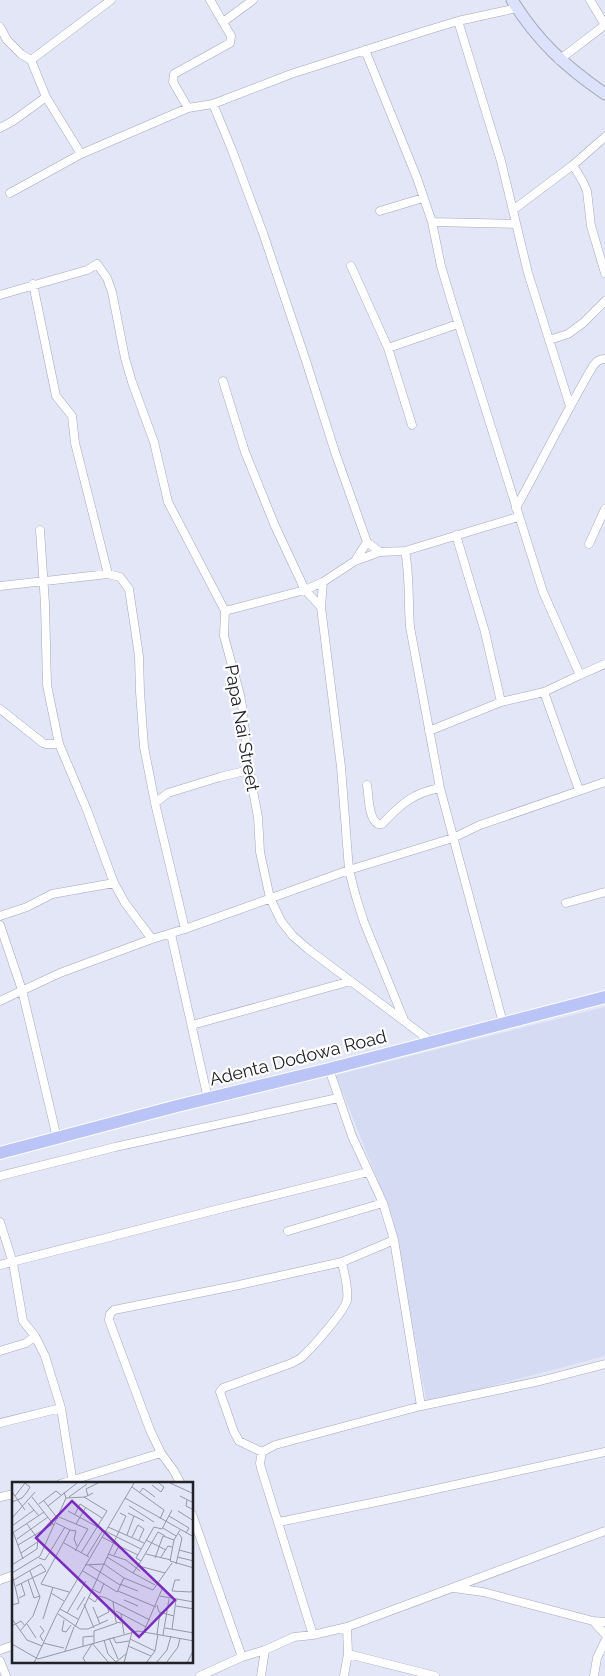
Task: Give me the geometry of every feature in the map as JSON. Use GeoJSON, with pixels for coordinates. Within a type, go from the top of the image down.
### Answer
{"type":"FeatureCollection","features":[{"type":"Feature","properties":{"kind":"main road","name":"Adenta Dodowa Road"},"geometry":{"type":"LineString","coordinates":[[0,1153],[605,997]]}},
{"type":"Feature","properties":{"kind":"street"},"geometry":{"type":"LineString","coordinates":[[31,60],[111,0]]}},
{"type":"Feature","properties":{"kind":"street"},"geometry":{"type":"LineString","coordinates":[[188,108],[174,82],[173,76],[176,72],[230,43],[231,36],[210,0]]}},
{"type":"Feature","properties":{"kind":"street"},"geometry":{"type":"LineString","coordinates":[[223,22],[253,0]]}},
{"type":"Feature","properties":{"kind":"street"},"geometry":{"type":"LineString","coordinates":[[559,60],[605,25],[590,0]]}},
{"type":"Feature","properties":{"kind":"street"},"geometry":{"type":"LineString","coordinates":[[10,193],[80,154],[188,108],[213,104],[291,74],[515,4],[533,31],[559,60],[605,94]]}},
{"type":"Feature","properties":{"kind":"street"},"geometry":{"type":"LineString","coordinates":[[458,21],[501,161],[528,273],[570,406]]}},
{"type":"Feature","properties":{"kind":"street"},"geometry":{"type":"LineString","coordinates":[[0,27],[7,40],[21,54],[31,60],[46,96],[80,154]]}},
{"type":"Feature","properties":{"kind":"street"},"geometry":{"type":"LineString","coordinates":[[364,50],[402,141],[432,222],[441,266],[518,517],[543,592],[580,675]]}},
{"type":"Feature","properties":{"kind":"street"},"geometry":{"type":"LineString","coordinates":[[0,128],[13,121],[46,96]]}},
{"type":"Feature","properties":{"kind":"street"},"geometry":{"type":"LineString","coordinates":[[213,104],[263,233],[335,452],[367,542],[380,552]]}},
{"type":"Feature","properties":{"kind":"street"},"geometry":{"type":"LineString","coordinates":[[513,210],[573,165],[605,137]]}},
{"type":"Feature","properties":{"kind":"street"},"geometry":{"type":"LineString","coordinates":[[573,165],[587,191],[591,226],[605,274]]}},
{"type":"Feature","properties":{"kind":"street"},"geometry":{"type":"LineString","coordinates":[[380,211],[423,198]]}},
{"type":"Feature","properties":{"kind":"street"},"geometry":{"type":"LineString","coordinates":[[432,222],[516,224]]}},
{"type":"Feature","properties":{"kind":"street","name":"Papa Nai Street"},"geometry":{"type":"LineString","coordinates":[[33,284],[87,270],[97,264],[112,292],[132,382],[154,442],[168,502],[224,611],[224,636],[242,704],[249,770],[258,817],[262,866],[270,898],[281,921],[294,936],[351,982],[432,1042]]}},
{"type":"Feature","properties":{"kind":"street"},"geometry":{"type":"LineString","coordinates":[[351,266],[388,348],[412,425]]}},
{"type":"Feature","properties":{"kind":"street"},"geometry":{"type":"LineString","coordinates":[[0,294],[33,284],[56,396],[72,416],[75,443],[108,574]]}},
{"type":"Feature","properties":{"kind":"street"},"geometry":{"type":"LineString","coordinates":[[549,340],[568,334],[583,323],[605,301]]}},
{"type":"Feature","properties":{"kind":"street"},"geometry":{"type":"LineString","coordinates":[[388,348],[458,324]]}},
{"type":"Feature","properties":{"kind":"street"},"geometry":{"type":"LineString","coordinates":[[516,508],[570,406],[597,361],[605,359]]}},
{"type":"Feature","properties":{"kind":"street"},"geometry":{"type":"LineString","coordinates":[[223,381],[249,461],[275,526],[305,590],[321,607]]}},
{"type":"Feature","properties":{"kind":"street"},"geometry":{"type":"LineString","coordinates":[[589,544],[605,509]]}},
{"type":"Feature","properties":{"kind":"street"},"geometry":{"type":"LineString","coordinates":[[224,611],[305,590],[323,582],[355,561],[380,552],[405,551],[518,517]]}},
{"type":"Feature","properties":{"kind":"street"},"geometry":{"type":"LineString","coordinates":[[40,530],[45,604],[47,685],[59,744],[87,810],[114,883],[125,903],[152,939]]}},
{"type":"Feature","properties":{"kind":"street"},"geometry":{"type":"LineString","coordinates":[[456,535],[485,632],[501,702]]}},
{"type":"Feature","properties":{"kind":"street"},"geometry":{"type":"LineString","coordinates":[[355,561],[367,542]]}},
{"type":"Feature","properties":{"kind":"street"},"geometry":{"type":"LineString","coordinates":[[405,551],[409,575],[408,608],[410,627],[440,788],[503,1023]]}},
{"type":"Feature","properties":{"kind":"street"},"geometry":{"type":"LineString","coordinates":[[1,584],[108,574],[120,577],[129,589],[139,656],[144,747],[155,803],[185,929]]}},
{"type":"Feature","properties":{"kind":"street"},"geometry":{"type":"LineString","coordinates":[[323,582],[321,607],[341,767],[349,870],[364,922],[405,1022]]}},
{"type":"Feature","properties":{"kind":"street"},"geometry":{"type":"LineString","coordinates":[[429,731],[501,702],[544,692],[605,664]]}},
{"type":"Feature","properties":{"kind":"street"},"geometry":{"type":"LineString","coordinates":[[544,692],[579,790]]}},
{"type":"Feature","properties":{"kind":"street"},"geometry":{"type":"LineString","coordinates":[[0,709],[43,743],[59,744]]}},
{"type":"Feature","properties":{"kind":"street"},"geometry":{"type":"LineString","coordinates":[[155,803],[168,793],[249,770]]}},
{"type":"Feature","properties":{"kind":"street"},"geometry":{"type":"LineString","coordinates":[[0,1001],[60,972],[349,870],[453,838],[480,825],[605,782]]}},
{"type":"Feature","properties":{"kind":"street"},"geometry":{"type":"LineString","coordinates":[[367,785],[372,816],[374,822],[378,824],[382,824],[402,803],[427,790],[440,788]]}},
{"type":"Feature","properties":{"kind":"street"},"geometry":{"type":"LineString","coordinates":[[152,788],[168,793]]}},
{"type":"Feature","properties":{"kind":"street"},"geometry":{"type":"LineString","coordinates":[[0,916],[27,907],[52,894],[114,883]]}},
{"type":"Feature","properties":{"kind":"street"},"geometry":{"type":"LineString","coordinates":[[566,903],[605,892]]}},
{"type":"Feature","properties":{"kind":"street"},"geometry":{"type":"LineString","coordinates":[[0,925],[22,990],[57,1138]]}},
{"type":"Feature","properties":{"kind":"street"},"geometry":{"type":"LineString","coordinates":[[172,934],[208,1099]]}},
{"type":"Feature","properties":{"kind":"street"},"geometry":{"type":"LineString","coordinates":[[192,1024],[351,982]]}},
{"type":"Feature","properties":{"kind":"street"},"geometry":{"type":"LineString","coordinates":[[330,1069],[352,1136],[383,1203],[394,1240],[421,1406]]}},
{"type":"Feature","properties":{"kind":"street"},"geometry":{"type":"LineString","coordinates":[[0,1176],[115,1147],[338,1098]]}},
{"type":"Feature","properties":{"kind":"street"},"geometry":{"type":"LineString","coordinates":[[0,1266],[204,1212],[368,1172]]}},
{"type":"Feature","properties":{"kind":"street"},"geometry":{"type":"LineString","coordinates":[[288,1231],[383,1203]]}},
{"type":"Feature","properties":{"kind":"street"},"geometry":{"type":"LineString","coordinates":[[0,1222],[12,1263],[24,1321],[35,1336],[45,1356],[61,1408],[73,1482],[161,1453]]}},
{"type":"Feature","properties":{"kind":"street"},"geometry":{"type":"LineString","coordinates":[[180,1482],[174,1470],[161,1453],[150,1430],[109,1320],[110,1314],[114,1310],[342,1262],[394,1240]]}},
{"type":"Feature","properties":{"kind":"street"},"geometry":{"type":"LineString","coordinates":[[262,1452],[239,1441],[220,1392],[223,1388],[292,1363],[308,1351],[342,1312],[346,1304],[347,1290],[342,1262]]}},
{"type":"Feature","properties":{"kind":"street"},"geometry":{"type":"LineString","coordinates":[[0,1352],[26,1343],[35,1336]]}},
{"type":"Feature","properties":{"kind":"street"},"geometry":{"type":"LineString","coordinates":[[262,1452],[275,1445],[421,1406],[540,1381],[605,1364]]}},
{"type":"Feature","properties":{"kind":"street"},"geometry":{"type":"LineString","coordinates":[[0,1423],[61,1408]]}},
{"type":"Feature","properties":{"kind":"street"},"geometry":{"type":"LineString","coordinates":[[262,1452],[260,1463],[313,1635]]}},
{"type":"Feature","properties":{"kind":"street"},"geometry":{"type":"LineString","coordinates":[[279,1522],[605,1452]]}},
{"type":"Feature","properties":{"kind":"street"},"geometry":{"type":"LineString","coordinates":[[194,1520],[242,1657]]}},
{"type":"Feature","properties":{"kind":"street"},"geometry":{"type":"LineString","coordinates":[[200,1676],[242,1657],[294,1638],[347,1628],[605,1531]]}},
{"type":"Feature","properties":{"kind":"street"},"geometry":{"type":"LineString","coordinates":[[0,1580],[12,1576]]}},
{"type":"Feature","properties":{"kind":"street"},"geometry":{"type":"LineString","coordinates":[[480,1578],[483,1592]]}},
{"type":"Feature","properties":{"kind":"street"},"geometry":{"type":"LineString","coordinates":[[453,1588],[483,1592],[593,1622],[605,1622]]}},
{"type":"Feature","properties":{"kind":"street"},"geometry":{"type":"LineString","coordinates":[[593,1622],[605,1634]]}},
{"type":"Feature","properties":{"kind":"street"},"geometry":{"type":"LineString","coordinates":[[344,1676],[348,1654],[347,1628]]}},
{"type":"Feature","properties":{"kind":"street"},"geometry":{"type":"LineString","coordinates":[[594,1676],[597,1658],[605,1641]]}},
{"type":"Feature","properties":{"kind":"street"},"geometry":{"type":"LineString","coordinates":[[0,1650],[12,1646]]}},
{"type":"Feature","properties":{"kind":"street"},"geometry":{"type":"LineString","coordinates":[[261,1676],[265,1650]]}},
{"type":"Feature","properties":{"kind":"street"},"geometry":{"type":"LineString","coordinates":[[348,1654],[434,1676]]}},
{"type":"Feature","properties":{"kind":"street"},"geometry":{"type":"LineString","coordinates":[[0,1661],[6,1676]]}},
{"type":"Feature","properties":{"kind":"shaded area"},"geometry":{"type":"Polygon","coordinates":[[[605,1007],[605,1356],[427,1403],[393,1219],[336,1075],[605,1007]]]}}]}
